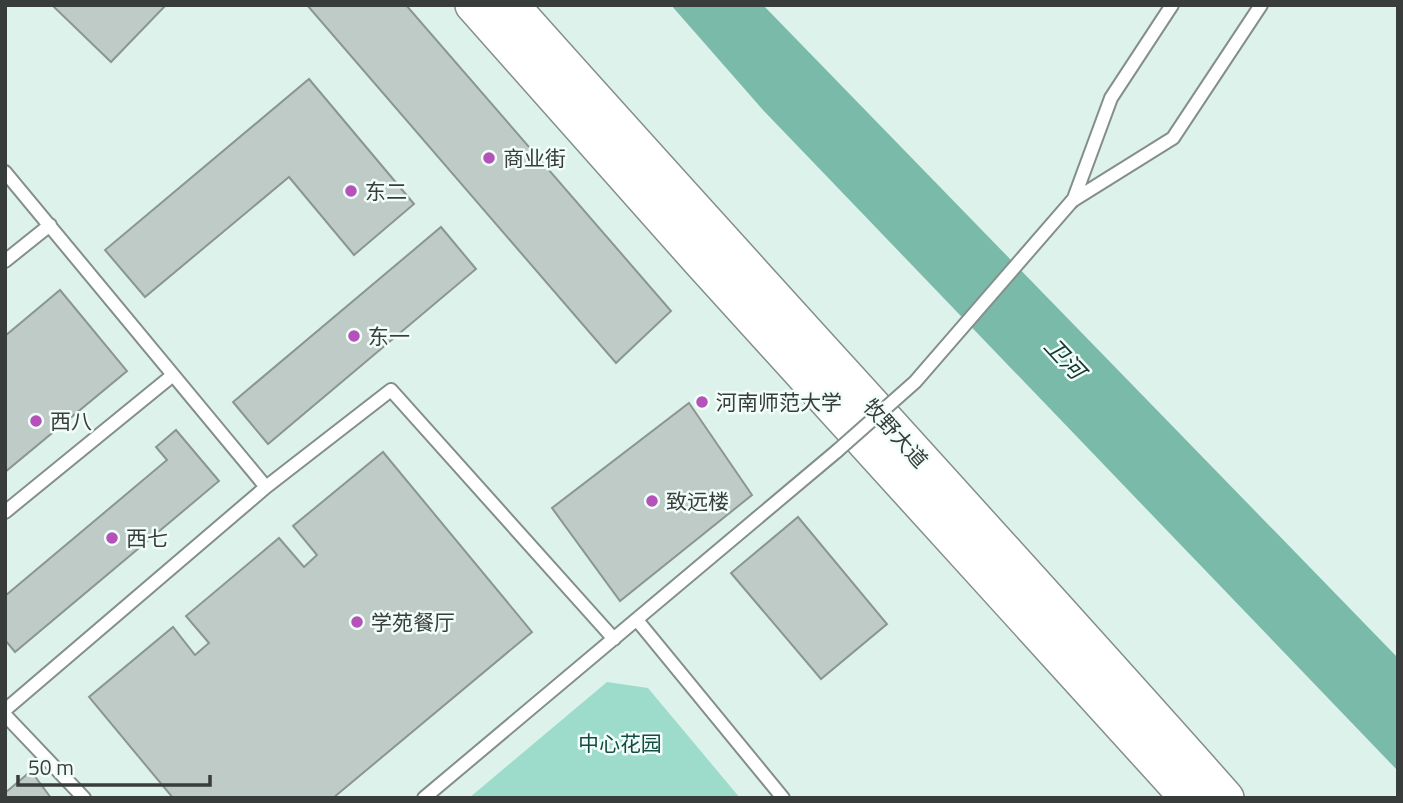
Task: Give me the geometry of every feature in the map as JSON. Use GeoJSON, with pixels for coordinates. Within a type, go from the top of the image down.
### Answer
{"type":"FeatureCollection","features":[{"type":"Feature","properties":{"kind":"main road","name":"牧野大道"},"geometry":{"type":"LineString","coordinates":[[473,5],[702,263],[1188,798]]}},
{"type":"Feature","properties":{"kind":"main road","name":"牧野大道"},"geometry":{"type":"LineString","coordinates":[[511,5],[723,244],[1119,677],[1226,798]]}},
{"type":"Feature","properties":{"kind":"lane"},"geometry":{"type":"LineString","coordinates":[[1072,201],[1111,98],[1172,5]]}},
{"type":"Feature","properties":{"kind":"lane"},"geometry":{"type":"LineString","coordinates":[[424,798],[837,451],[915,382],[1072,201],[1173,138],[1261,5]]}},
{"type":"Feature","properties":{"kind":"lane"},"geometry":{"type":"LineString","coordinates":[[5,172],[267,487]]}},
{"type":"Feature","properties":{"kind":"lane"},"geometry":{"type":"LineString","coordinates":[[5,261],[50,225]]}},
{"type":"Feature","properties":{"kind":"lane"},"geometry":{"type":"LineString","coordinates":[[5,512],[173,375]]}},
{"type":"Feature","properties":{"kind":"lane"},"geometry":{"type":"LineString","coordinates":[[84,798],[5,712],[267,487],[391,390],[614,639]]}},
{"type":"Feature","properties":{"kind":"lane"},"geometry":{"type":"LineString","coordinates":[[637,620],[783,798]]}},
{"type":"Feature","properties":{"kind":"shaded area","name":"河南师范大学"},"geometry":{"type":"Polygon","coordinates":[[[5,5],[1398,5],[1398,798],[5,798],[5,5]]]}},
{"type":"Feature","properties":{"kind":"green space","name":"中心花园"},"geometry":{"type":"Polygon","coordinates":[[[607,682],[648,688],[740,798],[469,798],[607,682]]]}},
{"type":"Feature","properties":{"kind":"water","name":"卫河"},"geometry":{"type":"Polygon","coordinates":[[[671,5],[763,5],[1398,658],[1398,771],[763,110],[671,5]]]}},
{"type":"Feature","properties":{"kind":"building"},"geometry":{"type":"Polygon","coordinates":[[[52,5],[166,5],[111,62],[52,5]]]}},
{"type":"Feature","properties":{"kind":"building","name":"商业街"},"geometry":{"type":"Polygon","coordinates":[[[307,5],[406,5],[671,311],[616,363],[307,5]]]}},
{"type":"Feature","properties":{"kind":"building","name":"东二"},"geometry":{"type":"Polygon","coordinates":[[[309,79],[414,204],[354,255],[289,177],[145,297],[105,250],[309,79]]]}},
{"type":"Feature","properties":{"kind":"building","name":"东一"},"geometry":{"type":"Polygon","coordinates":[[[441,227],[476,269],[268,444],[233,402],[441,227]]]}},
{"type":"Feature","properties":{"kind":"building","name":"西八"},"geometry":{"type":"Polygon","coordinates":[[[60,290],[127,371],[5,472],[5,336],[60,290]]]}},
{"type":"Feature","properties":{"kind":"building","name":"致远楼"},"geometry":{"type":"Polygon","coordinates":[[[689,403],[752,495],[620,601],[552,508],[689,403]]]}},
{"type":"Feature","properties":{"kind":"building","name":"西七"},"geometry":{"type":"Polygon","coordinates":[[[176,430],[219,481],[15,652],[5,640],[5,596],[167,460],[156,447],[176,430]]]}},
{"type":"Feature","properties":{"kind":"building","name":"学苑餐厅"},"geometry":{"type":"Polygon","coordinates":[[[383,452],[532,632],[333,798],[173,798],[89,697],[173,627],[195,655],[209,643],[186,616],[279,538],[304,567],[317,555],[293,526],[383,452]]]}},
{"type":"Feature","properties":{"kind":"building"},"geometry":{"type":"Polygon","coordinates":[[[798,517],[887,624],[821,679],[731,573],[798,517]]]}},
{"type":"Feature","properties":{"kind":"building"},"geometry":{"type":"Polygon","coordinates":[[[31,771],[51,798],[5,798],[5,793],[31,771]]]}},
{"type":"Feature","properties":{"kind":"place","name":"商业街"},"geometry":{"type":"Point","coordinates":[489,158]}},
{"type":"Feature","properties":{"kind":"place","name":"东二"},"geometry":{"type":"Point","coordinates":[351,191]}},
{"type":"Feature","properties":{"kind":"place","name":"东一"},"geometry":{"type":"Point","coordinates":[354,336]}},
{"type":"Feature","properties":{"kind":"place","name":"河南师范大学"},"geometry":{"type":"Point","coordinates":[702,402]}},
{"type":"Feature","properties":{"kind":"place","name":"西八"},"geometry":{"type":"Point","coordinates":[36,421]}},
{"type":"Feature","properties":{"kind":"place","name":"致远楼"},"geometry":{"type":"Point","coordinates":[652,501]}},
{"type":"Feature","properties":{"kind":"place","name":"西七"},"geometry":{"type":"Point","coordinates":[112,538]}},
{"type":"Feature","properties":{"kind":"place","name":"学苑餐厅"},"geometry":{"type":"Point","coordinates":[357,622]}}]}
